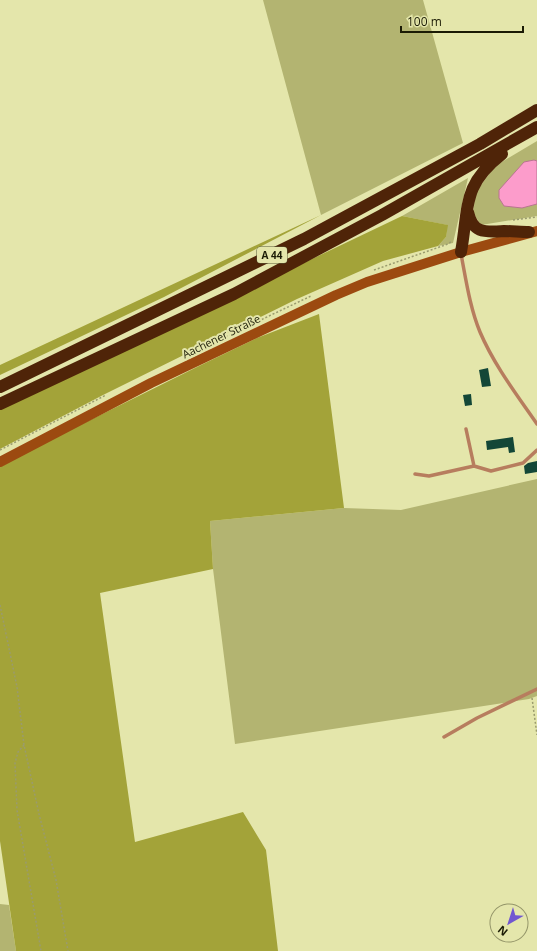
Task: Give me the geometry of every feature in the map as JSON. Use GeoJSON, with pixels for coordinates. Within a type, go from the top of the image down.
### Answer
{"type":"FeatureCollection","features":[{"type":"Feature","properties":{"kind":"highway","name":"A 44"},"geometry":{"type":"LineString","coordinates":[[0,387],[304,239],[473,148],[537,110]]}},
{"type":"Feature","properties":{"kind":"highway","name":"A 44"},"geometry":{"type":"LineString","coordinates":[[0,404],[234,294],[382,215],[532,130]]}},
{"type":"Feature","properties":{"kind":"highway"},"geometry":{"type":"LineString","coordinates":[[461,252],[471,191],[481,173],[532,130]]}},
{"type":"Feature","properties":{"kind":"highway"},"geometry":{"type":"LineString","coordinates":[[467,208],[471,222],[482,231],[489,233],[505,231],[533,232]]}},
{"type":"Feature","properties":{"kind":"main road","name":"Aachener Straße"},"geometry":{"type":"LineString","coordinates":[[0,462],[151,383],[336,295],[367,282],[461,252],[533,232]]}},
{"type":"Feature","properties":{"kind":"lane"},"geometry":{"type":"LineString","coordinates":[[461,252],[468,290],[480,332],[509,384],[537,424]]}},
{"type":"Feature","properties":{"kind":"lane"},"geometry":{"type":"LineString","coordinates":[[466,429],[474,466]]}},
{"type":"Feature","properties":{"kind":"lane"},"geometry":{"type":"LineString","coordinates":[[415,474],[429,476],[474,466],[491,471],[524,463],[537,450]]}},
{"type":"Feature","properties":{"kind":"lane"},"geometry":{"type":"LineString","coordinates":[[444,737],[477,718],[537,689]]}},
{"type":"Feature","properties":{"kind":"path"},"geometry":{"type":"LineString","coordinates":[[0,605],[17,687],[24,745],[39,814],[56,880],[68,951]]}},
{"type":"Feature","properties":{"kind":"path"},"geometry":{"type":"LineString","coordinates":[[532,692],[537,735]]}},
{"type":"Feature","properties":{"kind":"path"},"geometry":{"type":"LineString","coordinates":[[24,745],[18,752],[15,763],[17,810],[41,951]]}},
{"type":"Feature","properties":{"kind":"green space"},"geometry":{"type":"Polygon","coordinates":[[[263,0],[423,0],[463,143],[321,215],[263,0]]]}},
{"type":"Feature","properties":{"kind":"green space"},"geometry":{"type":"Polygon","coordinates":[[[537,141],[537,216],[481,225],[473,213],[476,192],[495,166],[537,141]]]}},
{"type":"Feature","properties":{"kind":"green space"},"geometry":{"type":"Polygon","coordinates":[[[468,178],[453,243],[438,246],[446,237],[447,225],[402,216],[468,178]]]}},
{"type":"Feature","properties":{"kind":"green space"},"geometry":{"type":"Polygon","coordinates":[[[537,479],[537,696],[529,699],[235,744],[213,569],[210,521],[344,508],[401,510],[537,479]]]}},
{"type":"Feature","properties":{"kind":"green space"},"geometry":{"type":"Polygon","coordinates":[[[0,904],[9,905],[16,951],[0,951],[0,904]]]}},
{"type":"Feature","properties":{"kind":"shaded area"},"geometry":{"type":"Polygon","coordinates":[[[534,160],[537,161],[537,204],[522,208],[504,206],[499,198],[499,190],[524,162],[534,160]]]}},
{"type":"Feature","properties":{"kind":"shaded area"},"geometry":{"type":"Polygon","coordinates":[[[321,215],[164,297],[0,375],[0,365],[321,215]]]}},
{"type":"Feature","properties":{"kind":"shaded area"},"geometry":{"type":"Polygon","coordinates":[[[402,216],[448,225],[446,237],[438,246],[383,261],[297,299],[103,395],[0,449],[0,408],[402,216]]]}},
{"type":"Feature","properties":{"kind":"shaded area"},"geometry":{"type":"Polygon","coordinates":[[[319,314],[344,508],[210,521],[213,569],[100,593],[135,842],[243,812],[266,850],[278,951],[16,951],[0,841],[0,467],[52,439],[257,338],[319,314]]]}},
{"type":"Feature","properties":{"kind":"building"},"geometry":{"type":"Polygon","coordinates":[[[488,368],[491,386],[482,387],[479,370],[488,368]]]}},
{"type":"Feature","properties":{"kind":"building"},"geometry":{"type":"Polygon","coordinates":[[[471,394],[472,405],[465,406],[463,395],[471,394]]]}},
{"type":"Feature","properties":{"kind":"building"},"geometry":{"type":"Polygon","coordinates":[[[513,437],[515,452],[509,453],[508,447],[487,450],[486,441],[513,437]]]}},
{"type":"Feature","properties":{"kind":"building"},"geometry":{"type":"Polygon","coordinates":[[[537,461],[537,472],[525,474],[524,466],[528,463],[537,461]]]}}]}
